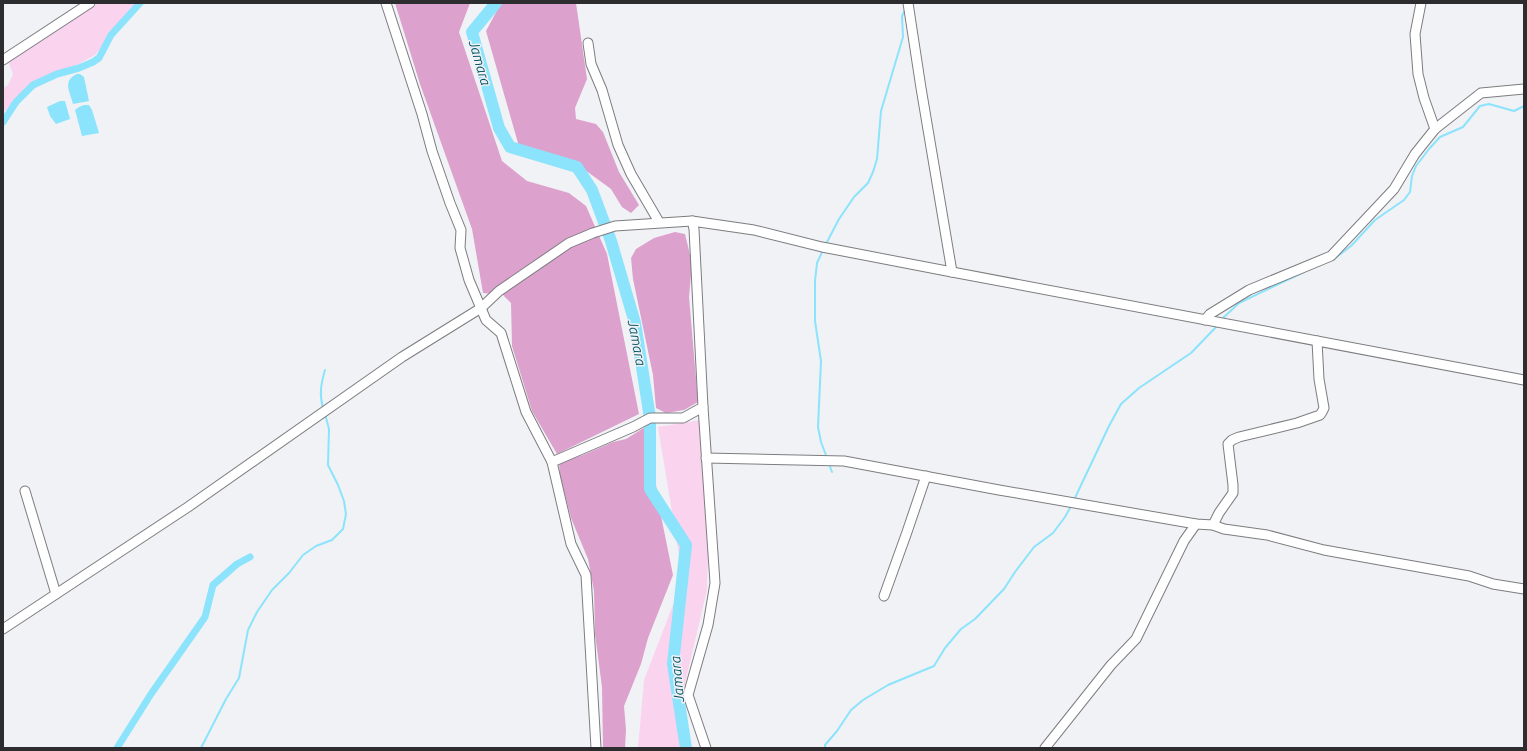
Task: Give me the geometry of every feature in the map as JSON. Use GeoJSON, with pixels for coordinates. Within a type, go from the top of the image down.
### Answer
{"type":"FeatureCollection","features":[{"type":"Feature","properties":{"kind":"street"},"geometry":{"type":"LineString","coordinates":[[3,60],[90,3]]}},
{"type":"Feature","properties":{"kind":"street"},"geometry":{"type":"LineString","coordinates":[[386,3],[422,114],[432,151],[461,230],[460,248],[469,280],[486,320],[501,333],[526,412],[552,462],[571,544],[586,576],[596,748]]}},
{"type":"Feature","properties":{"kind":"street"},"geometry":{"type":"LineString","coordinates":[[908,3],[952,272]]}},
{"type":"Feature","properties":{"kind":"street"},"geometry":{"type":"LineString","coordinates":[[1421,3],[1415,34],[1418,74],[1424,98],[1436,129]]}},
{"type":"Feature","properties":{"kind":"street"},"geometry":{"type":"LineString","coordinates":[[588,43],[591,64],[602,90],[618,145],[631,174],[659,222]]}},
{"type":"Feature","properties":{"kind":"street"},"geometry":{"type":"LineString","coordinates":[[1205,320],[1210,314],[1249,290],[1331,256],[1394,189],[1415,154],[1436,129],[1482,93],[1524,89]]}},
{"type":"Feature","properties":{"kind":"street"},"geometry":{"type":"LineString","coordinates":[[692,221],[694,229],[706,458],[715,583],[708,625],[688,695],[706,748]]}},
{"type":"Feature","properties":{"kind":"street"},"geometry":{"type":"LineString","coordinates":[[3,629],[188,507],[402,357],[481,308],[499,291],[569,243],[615,226],[692,221],[754,230],[822,247],[1524,380]]}},
{"type":"Feature","properties":{"kind":"street"},"geometry":{"type":"LineString","coordinates":[[1213,525],[1219,513],[1233,493],[1234,485],[1228,444],[1232,440],[1239,437],[1297,423],[1320,415],[1322,412],[1324,408],[1319,379],[1317,341]]}},
{"type":"Feature","properties":{"kind":"street"},"geometry":{"type":"LineString","coordinates":[[552,462],[633,428],[650,418],[683,418],[703,407]]}},
{"type":"Feature","properties":{"kind":"street"},"geometry":{"type":"LineString","coordinates":[[706,458],[844,461],[1196,524],[1213,525],[1224,529],[1267,535],[1324,550],[1469,576],[1493,584],[1524,589]]}},
{"type":"Feature","properties":{"kind":"street"},"geometry":{"type":"LineString","coordinates":[[884,596],[908,532],[926,476]]}},
{"type":"Feature","properties":{"kind":"street"},"geometry":{"type":"LineString","coordinates":[[25,492],[56,594]]}},
{"type":"Feature","properties":{"kind":"street"},"geometry":{"type":"LineString","coordinates":[[1045,748],[1111,665],[1136,639],[1184,541],[1196,524]]}},
{"type":"Feature","properties":{"kind":"shaded area"},"geometry":{"type":"Polygon","coordinates":[[[99,3],[141,3],[127,15],[95,55],[17,97],[3,113],[3,88],[8,85],[13,74],[8,61],[99,3]]]}},
{"type":"Feature","properties":{"kind":"shaded area"},"geometry":{"type":"Polygon","coordinates":[[[395,3],[470,3],[459,32],[502,161],[527,181],[569,193],[586,206],[607,254],[639,414],[557,454],[532,411],[512,346],[511,303],[503,295],[483,293],[472,229],[420,84],[395,3]]]}},
{"type":"Feature","properties":{"kind":"shaded area"},"geometry":{"type":"Polygon","coordinates":[[[501,3],[576,3],[587,79],[575,108],[576,119],[596,124],[603,132],[619,172],[639,205],[631,213],[622,207],[611,189],[585,170],[543,154],[520,150],[486,31],[501,3]]]}},
{"type":"Feature","properties":{"kind":"shaded area"},"geometry":{"type":"Polygon","coordinates":[[[675,232],[685,234],[692,263],[689,297],[698,402],[684,410],[666,413],[656,408],[653,375],[633,279],[631,258],[636,249],[654,238],[675,232]]]}},
{"type":"Feature","properties":{"kind":"shaded area"},"geometry":{"type":"Polygon","coordinates":[[[700,420],[708,552],[707,590],[685,683],[681,748],[638,748],[644,680],[683,579],[658,427],[700,420]]]}},
{"type":"Feature","properties":{"kind":"shaded area"},"geometry":{"type":"Polygon","coordinates":[[[647,426],[660,511],[673,575],[648,638],[641,664],[624,706],[626,730],[625,748],[603,748],[602,687],[595,634],[594,591],[588,559],[571,518],[560,475],[559,463],[583,455],[613,442],[626,439],[647,426]]]}},
{"type":"Feature","properties":{"kind":"water"},"geometry":{"type":"Polygon","coordinates":[[[77,74],[84,77],[89,101],[73,104],[68,83],[72,77],[77,74]]]}},
{"type":"Feature","properties":{"kind":"water"},"geometry":{"type":"Polygon","coordinates":[[[60,101],[65,101],[70,119],[56,124],[50,116],[47,107],[60,101]]]}},
{"type":"Feature","properties":{"kind":"water"},"geometry":{"type":"Polygon","coordinates":[[[84,105],[89,105],[92,110],[99,133],[82,136],[75,110],[84,105]]]}},
{"type":"Feature","properties":{"kind":"waterway"},"geometry":{"type":"LineString","coordinates":[[3,122],[16,102],[33,85],[57,74],[79,68],[99,58],[111,35],[140,3]]}},
{"type":"Feature","properties":{"kind":"waterway","name":"Jamara"},"geometry":{"type":"LineString","coordinates":[[496,3],[472,32],[499,128],[510,147],[577,167],[592,190],[611,241],[635,323],[650,418],[650,489],[686,545],[673,664],[686,748]]}},
{"type":"Feature","properties":{"kind":"waterway"},"geometry":{"type":"LineString","coordinates":[[826,244],[839,219],[854,197],[868,183],[873,172],[877,159],[881,111],[903,37],[902,16],[905,10]]}},
{"type":"Feature","properties":{"kind":"waterway"},"geometry":{"type":"LineString","coordinates":[[1334,259],[1351,246],[1375,220],[1404,200],[1410,192],[1412,176],[1416,166],[1440,137],[1463,127],[1480,106],[1489,104],[1514,111],[1524,106]]}},
{"type":"Feature","properties":{"kind":"waterway"},"geometry":{"type":"LineString","coordinates":[[823,250],[817,263],[815,281],[815,321],[821,361],[818,427],[821,442],[827,458]]}},
{"type":"Feature","properties":{"kind":"waterway"},"geometry":{"type":"LineString","coordinates":[[1222,319],[1239,303],[1304,272]]}},
{"type":"Feature","properties":{"kind":"waterway"},"geometry":{"type":"LineString","coordinates":[[1074,500],[1121,404],[1139,388],[1191,353],[1217,326]]}},
{"type":"Feature","properties":{"kind":"waterway"},"geometry":{"type":"LineString","coordinates":[[323,408],[321,389],[325,370]]}},
{"type":"Feature","properties":{"kind":"waterway"},"geometry":{"type":"LineString","coordinates":[[201,748],[226,699],[239,678],[248,630],[257,612],[272,590],[289,573],[303,555],[316,546],[332,540],[343,529],[346,514],[344,501],[328,465],[329,429],[325,414]]}},
{"type":"Feature","properties":{"kind":"waterway"},"geometry":{"type":"LineString","coordinates":[[829,464],[832,472]]}},
{"type":"Feature","properties":{"kind":"waterway"},"geometry":{"type":"LineString","coordinates":[[825,748],[825,745],[837,731],[851,710],[863,700],[888,685],[934,666],[945,648],[961,629],[975,619],[1004,589],[1034,547],[1053,533],[1071,506]]}},
{"type":"Feature","properties":{"kind":"waterway"},"geometry":{"type":"LineString","coordinates":[[117,748],[151,694],[205,617],[213,585],[237,564],[250,557]]}}]}
